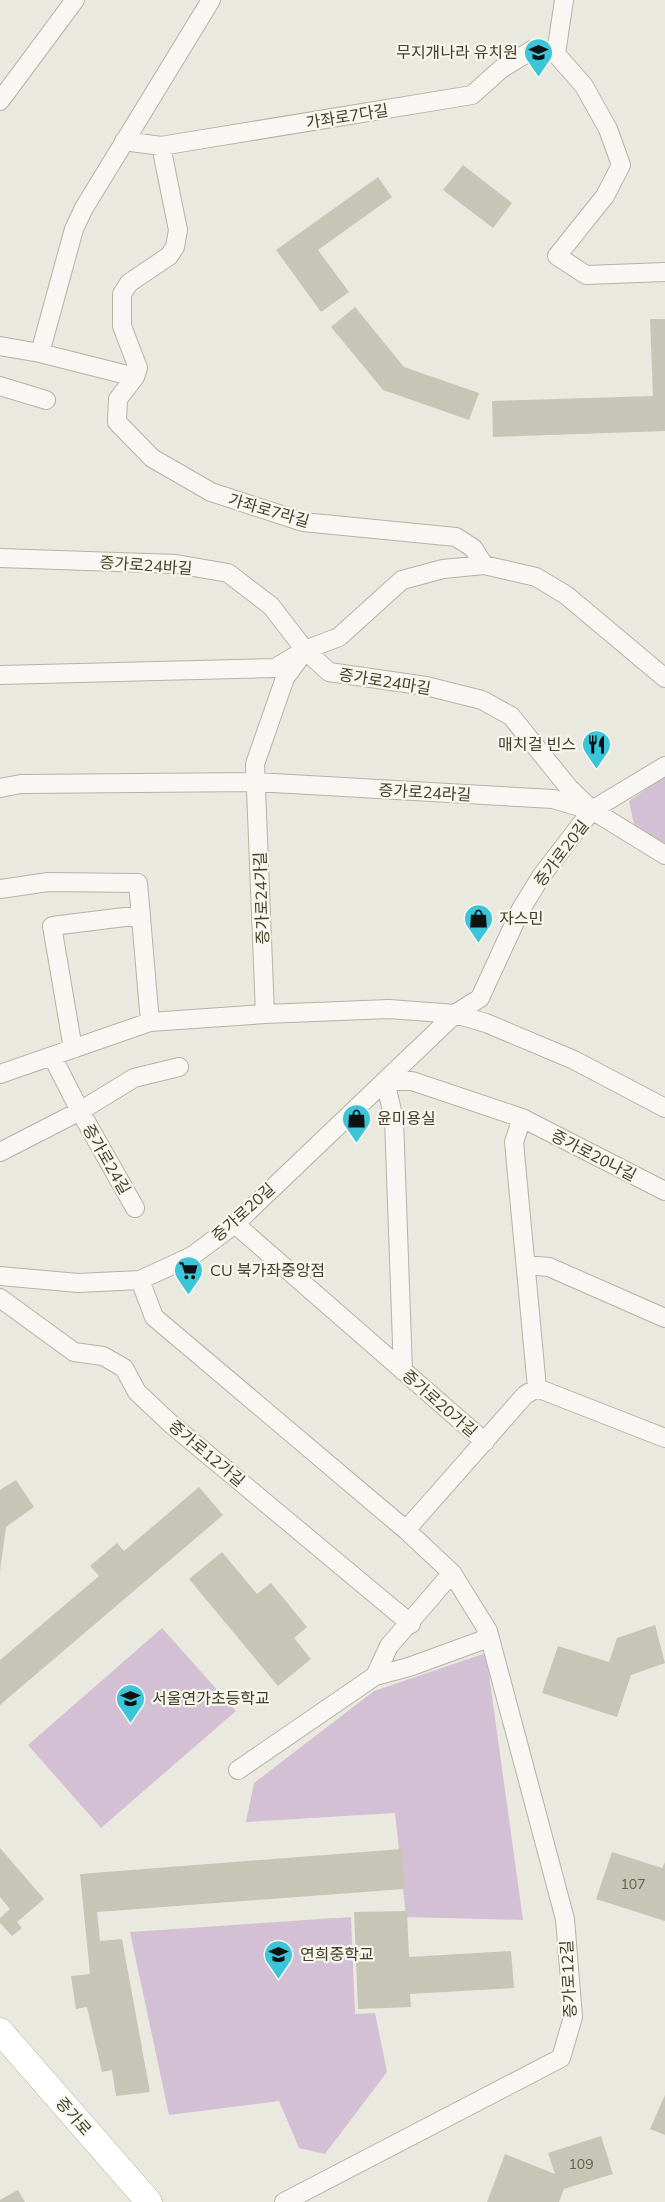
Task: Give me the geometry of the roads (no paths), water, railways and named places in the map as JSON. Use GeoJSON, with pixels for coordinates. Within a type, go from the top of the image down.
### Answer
{"type":"FeatureCollection","features":[{"type":"Feature","properties":{"kind":"main road","name":"증가로"},"geometry":{"type":"LineString","coordinates":[[0,2031],[149,2202]]}},
{"type":"Feature","properties":{"kind":"street"},"geometry":{"type":"LineString","coordinates":[[0,101],[75,0]]}},
{"type":"Feature","properties":{"kind":"street"},"geometry":{"type":"LineString","coordinates":[[40,353],[74,229],[124,141],[211,0]]}},
{"type":"Feature","properties":{"kind":"street"},"geometry":{"type":"LineString","coordinates":[[564,0],[556,54],[584,86],[608,129],[621,165],[605,196],[557,256],[586,275],[665,272]]}},
{"type":"Feature","properties":{"kind":"street","name":"가좌로7다길"},"geometry":{"type":"LineString","coordinates":[[124,141],[161,146],[472,95],[501,69],[532,50],[556,54]]}},
{"type":"Feature","properties":{"kind":"street"},"geometry":{"type":"LineString","coordinates":[[0,346],[40,353],[135,377],[138,369],[122,326],[122,294],[129,284],[169,256],[175,247],[178,230],[161,146]]}},
{"type":"Feature","properties":{"kind":"street","name":"가좌로7라길"},"geometry":{"type":"LineString","coordinates":[[135,377],[118,399],[117,422],[152,458],[211,492],[303,522],[456,537],[473,548],[484,565]]}},
{"type":"Feature","properties":{"kind":"street"},"geometry":{"type":"LineString","coordinates":[[0,386],[46,400]]}},
{"type":"Feature","properties":{"kind":"street","name":"증가로24바길"},"geometry":{"type":"LineString","coordinates":[[0,558],[176,564],[228,573],[271,606],[305,650]]}},
{"type":"Feature","properties":{"kind":"street"},"geometry":{"type":"LineString","coordinates":[[0,675],[275,668],[305,650],[339,637],[402,580],[443,569],[484,565],[536,578],[566,595],[665,678]]}},
{"type":"Feature","properties":{"kind":"street"},"geometry":{"type":"LineString","coordinates":[[256,782],[255,764],[285,678],[305,650]]}},
{"type":"Feature","properties":{"kind":"street","name":"증가로24마길"},"geometry":{"type":"LineString","coordinates":[[305,650],[329,672],[426,686],[482,700],[501,710],[511,716],[569,788],[592,810]]}},
{"type":"Feature","properties":{"kind":"street"},"geometry":{"type":"LineString","coordinates":[[665,766],[592,810],[665,855]]}},
{"type":"Feature","properties":{"kind":"street","name":"증가로24라길"},"geometry":{"type":"LineString","coordinates":[[0,788],[21,784],[256,782],[553,800],[592,810]]}},
{"type":"Feature","properties":{"kind":"street","name":"증가로24가길"},"geometry":{"type":"LineString","coordinates":[[256,782],[265,1014]]}},
{"type":"Feature","properties":{"kind":"street","name":"증가로20길"},"geometry":{"type":"LineString","coordinates":[[0,1276],[78,1283],[140,1280],[192,1256],[235,1224],[455,1014],[480,998],[521,909],[542,876],[592,810]]}},
{"type":"Feature","properties":{"kind":"street"},"geometry":{"type":"LineString","coordinates":[[0,889],[48,882],[138,883],[150,1022]]}},
{"type":"Feature","properties":{"kind":"street"},"geometry":{"type":"LineString","coordinates":[[72,1049],[52,926],[141,915]]}},
{"type":"Feature","properties":{"kind":"street"},"geometry":{"type":"LineString","coordinates":[[0,1074],[150,1022],[389,1009],[455,1014],[486,1023],[574,1060],[665,1108]]}},
{"type":"Feature","properties":{"kind":"street"},"geometry":{"type":"LineString","coordinates":[[52,1056],[80,1111]]}},
{"type":"Feature","properties":{"kind":"street","name":"증가로24길"},"geometry":{"type":"LineString","coordinates":[[0,1152],[80,1111],[134,1078],[178,1067]]}},
{"type":"Feature","properties":{"kind":"street"},"geometry":{"type":"LineString","coordinates":[[385,1081],[394,1119],[403,1371]]}},
{"type":"Feature","properties":{"kind":"street","name":"증가로20나길"},"geometry":{"type":"LineString","coordinates":[[385,1081],[412,1081],[522,1118],[665,1191]]}},
{"type":"Feature","properties":{"kind":"street","name":"증가로24길"},"geometry":{"type":"LineString","coordinates":[[80,1111],[135,1208]]}},
{"type":"Feature","properties":{"kind":"street"},"geometry":{"type":"LineString","coordinates":[[522,1118],[514,1142],[537,1388],[562,1395],[665,1438]]}},
{"type":"Feature","properties":{"kind":"street","name":"증가로20가길"},"geometry":{"type":"LineString","coordinates":[[235,1224],[485,1442],[525,1395],[537,1388]]}},
{"type":"Feature","properties":{"kind":"street"},"geometry":{"type":"LineString","coordinates":[[526,1265],[549,1267],[665,1317]]}},
{"type":"Feature","properties":{"kind":"street"},"geometry":{"type":"LineString","coordinates":[[140,1280],[154,1317],[406,1530],[452,1573],[488,1631],[483,1640],[409,1667],[375,1676],[238,1770]]}},
{"type":"Feature","properties":{"kind":"street","name":"증가로12가길"},"geometry":{"type":"LineString","coordinates":[[0,1298],[74,1352],[103,1356],[124,1368],[136,1392],[171,1424],[411,1624]]}},
{"type":"Feature","properties":{"kind":"street"},"geometry":{"type":"LineString","coordinates":[[406,1530],[485,1442]]}},
{"type":"Feature","properties":{"kind":"street"},"geometry":{"type":"LineString","coordinates":[[375,1676],[389,1646],[411,1624],[452,1573]]}},
{"type":"Feature","properties":{"kind":"street","name":"증가로12길"},"geometry":{"type":"LineString","coordinates":[[284,2202],[561,2058],[573,2018],[565,1919],[488,1631]]}},
{"type":"Feature","properties":{"kind":"place","name":"무지개나라 유치원"},"geometry":{"type":"Point","coordinates":[539,78]}},
{"type":"Feature","properties":{"kind":"place","name":"매치걸 빈스"},"geometry":{"type":"Point","coordinates":[597,770]}},
{"type":"Feature","properties":{"kind":"place","name":"자스민"},"geometry":{"type":"Point","coordinates":[478,944]}},
{"type":"Feature","properties":{"kind":"place","name":"윤미용실"},"geometry":{"type":"Point","coordinates":[356,1144]}},
{"type":"Feature","properties":{"kind":"place","name":"CU 북가좌중앙점"},"geometry":{"type":"Point","coordinates":[189,1296]}},
{"type":"Feature","properties":{"kind":"place","name":"서울연가초등학교"},"geometry":{"type":"Point","coordinates":[131,1724]}},
{"type":"Feature","properties":{"kind":"place","name":"연희중학교"},"geometry":{"type":"Point","coordinates":[279,1980]}}]}
